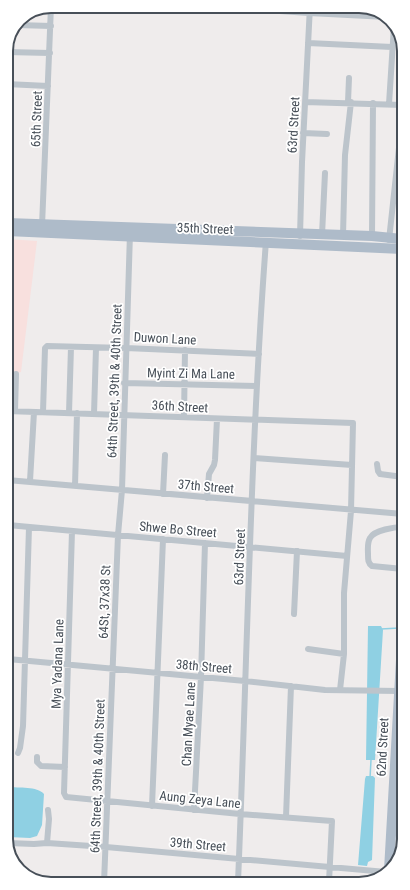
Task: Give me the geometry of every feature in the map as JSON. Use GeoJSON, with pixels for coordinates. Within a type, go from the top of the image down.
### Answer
{"type":"FeatureCollection","features":[{"type":"Feature","properties":{"kind":"main road","name":"35th Street"},"geometry":{"type":"LineString","coordinates":[[13,224],[42,229],[130,233],[300,246],[397,249]]}},
{"type":"Feature","properties":{"kind":"main road","name":"35th Street"},"geometry":{"type":"LineString","coordinates":[[13,231],[42,229]]}},
{"type":"Feature","properties":{"kind":"main road","name":"35th Street"},"geometry":{"type":"LineString","coordinates":[[130,233],[266,232],[372,236],[397,239]]}},
{"type":"Feature","properties":{"kind":"main road","name":"62nd Street"},"geometry":{"type":"LineString","coordinates":[[389,862],[397,727]]}},
{"type":"Feature","properties":{"kind":"main road","name":"62nd Street"},"geometry":{"type":"LineString","coordinates":[[396,849],[397,833]]}},
{"type":"Feature","properties":{"kind":"street","name":"65th Street"},"geometry":{"type":"LineString","coordinates":[[42,229],[51,13]]}},
{"type":"Feature","properties":{"kind":"street"},"geometry":{"type":"LineString","coordinates":[[309,13],[374,16]]}},
{"type":"Feature","properties":{"kind":"street","name":"63rd Street"},"geometry":{"type":"LineString","coordinates":[[300,246],[303,133],[309,13]]}},
{"type":"Feature","properties":{"kind":"street"},"geometry":{"type":"LineString","coordinates":[[24,25],[51,26]]}},
{"type":"Feature","properties":{"kind":"street"},"geometry":{"type":"LineString","coordinates":[[389,104],[393,34]]}},
{"type":"Feature","properties":{"kind":"street"},"geometry":{"type":"LineString","coordinates":[[308,43],[392,47]]}},
{"type":"Feature","properties":{"kind":"street"},"geometry":{"type":"LineString","coordinates":[[13,52],[50,53]]}},
{"type":"Feature","properties":{"kind":"street"},"geometry":{"type":"LineString","coordinates":[[343,236],[345,155],[350,102],[349,78]]}},
{"type":"Feature","properties":{"kind":"street"},"geometry":{"type":"LineString","coordinates":[[13,84],[48,86]]}},
{"type":"Feature","properties":{"kind":"street"},"geometry":{"type":"LineString","coordinates":[[305,102],[350,102],[397,105]]}},
{"type":"Feature","properties":{"kind":"street"},"geometry":{"type":"LineString","coordinates":[[372,236],[373,103]]}},
{"type":"Feature","properties":{"kind":"street"},"geometry":{"type":"LineString","coordinates":[[303,133],[327,134]]}},
{"type":"Feature","properties":{"kind":"street"},"geometry":{"type":"LineString","coordinates":[[322,235],[325,173]]}},
{"type":"Feature","properties":{"kind":"street"},"geometry":{"type":"LineString","coordinates":[[389,249],[389,238],[397,183]]}},
{"type":"Feature","properties":{"kind":"street","name":"63rd Street"},"geometry":{"type":"LineString","coordinates":[[238,877],[250,547],[266,232]]}},
{"type":"Feature","properties":{"kind":"street","name":"64th Street, 39th & 40th Street"},"geometry":{"type":"LineString","coordinates":[[118,535],[122,490],[123,415],[130,233]]}},
{"type":"Feature","properties":{"kind":"street","name":"Duwon Lane"},"geometry":{"type":"LineString","coordinates":[[43,412],[46,347],[126,348],[259,354]]}},
{"type":"Feature","properties":{"kind":"street"},"geometry":{"type":"LineString","coordinates":[[69,413],[71,347]]}},
{"type":"Feature","properties":{"kind":"street"},"geometry":{"type":"LineString","coordinates":[[94,414],[96,348]]}},
{"type":"Feature","properties":{"kind":"street"},"geometry":{"type":"LineString","coordinates":[[184,417],[185,350]]}},
{"type":"Feature","properties":{"kind":"street"},"geometry":{"type":"LineString","coordinates":[[15,411],[16,374]]}},
{"type":"Feature","properties":{"kind":"street","name":"Myint Zi Ma Lane"},"geometry":{"type":"LineString","coordinates":[[124,383],[257,386]]}},
{"type":"Feature","properties":{"kind":"street","name":"36th Street"},"geometry":{"type":"LineString","coordinates":[[15,411],[353,423],[352,465]]}},
{"type":"Feature","properties":{"kind":"street"},"geometry":{"type":"LineString","coordinates":[[30,481],[34,412]]}},
{"type":"Feature","properties":{"kind":"street"},"geometry":{"type":"LineString","coordinates":[[74,486],[77,413]]}},
{"type":"Feature","properties":{"kind":"street"},"geometry":{"type":"LineString","coordinates":[[207,498],[209,474],[215,460],[217,419]]}},
{"type":"Feature","properties":{"kind":"street"},"geometry":{"type":"LineString","coordinates":[[163,494],[165,455]]}},
{"type":"Feature","properties":{"kind":"street"},"geometry":{"type":"LineString","coordinates":[[254,458],[352,465],[351,510],[344,592],[344,654],[340,690]]}},
{"type":"Feature","properties":{"kind":"street"},"geometry":{"type":"LineString","coordinates":[[377,464],[380,474],[397,476]]}},
{"type":"Feature","properties":{"kind":"street","name":"37th Street"},"geometry":{"type":"LineString","coordinates":[[13,480],[397,514]]}},
{"type":"Feature","properties":{"kind":"street","name":"Shwe Bo Street"},"geometry":{"type":"LineString","coordinates":[[13,525],[347,556]]}},
{"type":"Feature","properties":{"kind":"street"},"geometry":{"type":"LineString","coordinates":[[18,753],[23,726],[29,527]]}},
{"type":"Feature","properties":{"kind":"street"},"geometry":{"type":"LineString","coordinates":[[397,528],[373,535],[370,538],[368,544],[368,560],[372,566],[397,568]]}},
{"type":"Feature","properties":{"kind":"street","name":"Mya Yadana Lane"},"geometry":{"type":"LineString","coordinates":[[66,797],[64,793],[72,531]]}},
{"type":"Feature","properties":{"kind":"street","name":"64St, 37x38 St"},"geometry":{"type":"LineString","coordinates":[[113,669],[118,535]]}},
{"type":"Feature","properties":{"kind":"street"},"geometry":{"type":"LineString","coordinates":[[152,806],[163,539]]}},
{"type":"Feature","properties":{"kind":"street","name":"Chan Myae Lane"},"geometry":{"type":"LineString","coordinates":[[194,810],[202,677],[205,543]]}},
{"type":"Feature","properties":{"kind":"street"},"geometry":{"type":"LineString","coordinates":[[294,614],[297,551]]}},
{"type":"Feature","properties":{"kind":"street"},"geometry":{"type":"LineString","coordinates":[[308,649],[344,654]]}},
{"type":"Feature","properties":{"kind":"street","name":"38th Street"},"geometry":{"type":"LineString","coordinates":[[13,660],[68,666],[291,686],[340,690],[397,691]]}},
{"type":"Feature","properties":{"kind":"street","name":"64th Street, 39th & 40th Street"},"geometry":{"type":"LineString","coordinates":[[104,877],[113,669]]}},
{"type":"Feature","properties":{"kind":"street"},"geometry":{"type":"LineString","coordinates":[[286,817],[291,686]]}},
{"type":"Feature","properties":{"kind":"street"},"geometry":{"type":"LineString","coordinates":[[37,757],[41,766],[65,767]]}},
{"type":"Feature","properties":{"kind":"street","name":"Aung Zeya Lane"},"geometry":{"type":"LineString","coordinates":[[66,797],[194,810],[332,821],[329,867]]}},
{"type":"Feature","properties":{"kind":"street"},"geometry":{"type":"LineString","coordinates":[[47,843],[49,819],[48,810]]}},
{"type":"Feature","properties":{"kind":"street","name":"39th Street"},"geometry":{"type":"LineString","coordinates":[[13,843],[47,843],[106,847],[379,871]]}},
{"type":"Feature","properties":{"kind":"street"},"geometry":{"type":"LineString","coordinates":[[328,877],[329,867]]}},
{"type":"Feature","properties":{"kind":"shaded area"},"geometry":{"type":"Polygon","coordinates":[[[13,239],[37,241],[21,372],[13,374],[13,239]]]}},
{"type":"Feature","properties":{"kind":"water"},"geometry":{"type":"Polygon","coordinates":[[[368,626],[381,626],[383,630],[375,760],[366,760],[368,626]]]}},
{"type":"Feature","properties":{"kind":"water"},"geometry":{"type":"Polygon","coordinates":[[[366,776],[373,776],[375,778],[372,860],[368,862],[367,866],[358,865],[366,776]]]}},
{"type":"Feature","properties":{"kind":"water"},"geometry":{"type":"Polygon","coordinates":[[[13,787],[37,790],[44,794],[42,825],[37,836],[30,838],[13,837],[13,787]]]}},
{"type":"Feature","properties":{"kind":"waterway"},"geometry":{"type":"LineString","coordinates":[[381,629],[397,628]]}},
{"type":"Feature","properties":{"kind":"waterway"},"geometry":{"type":"LineString","coordinates":[[370,778],[371,760]]}}]}
